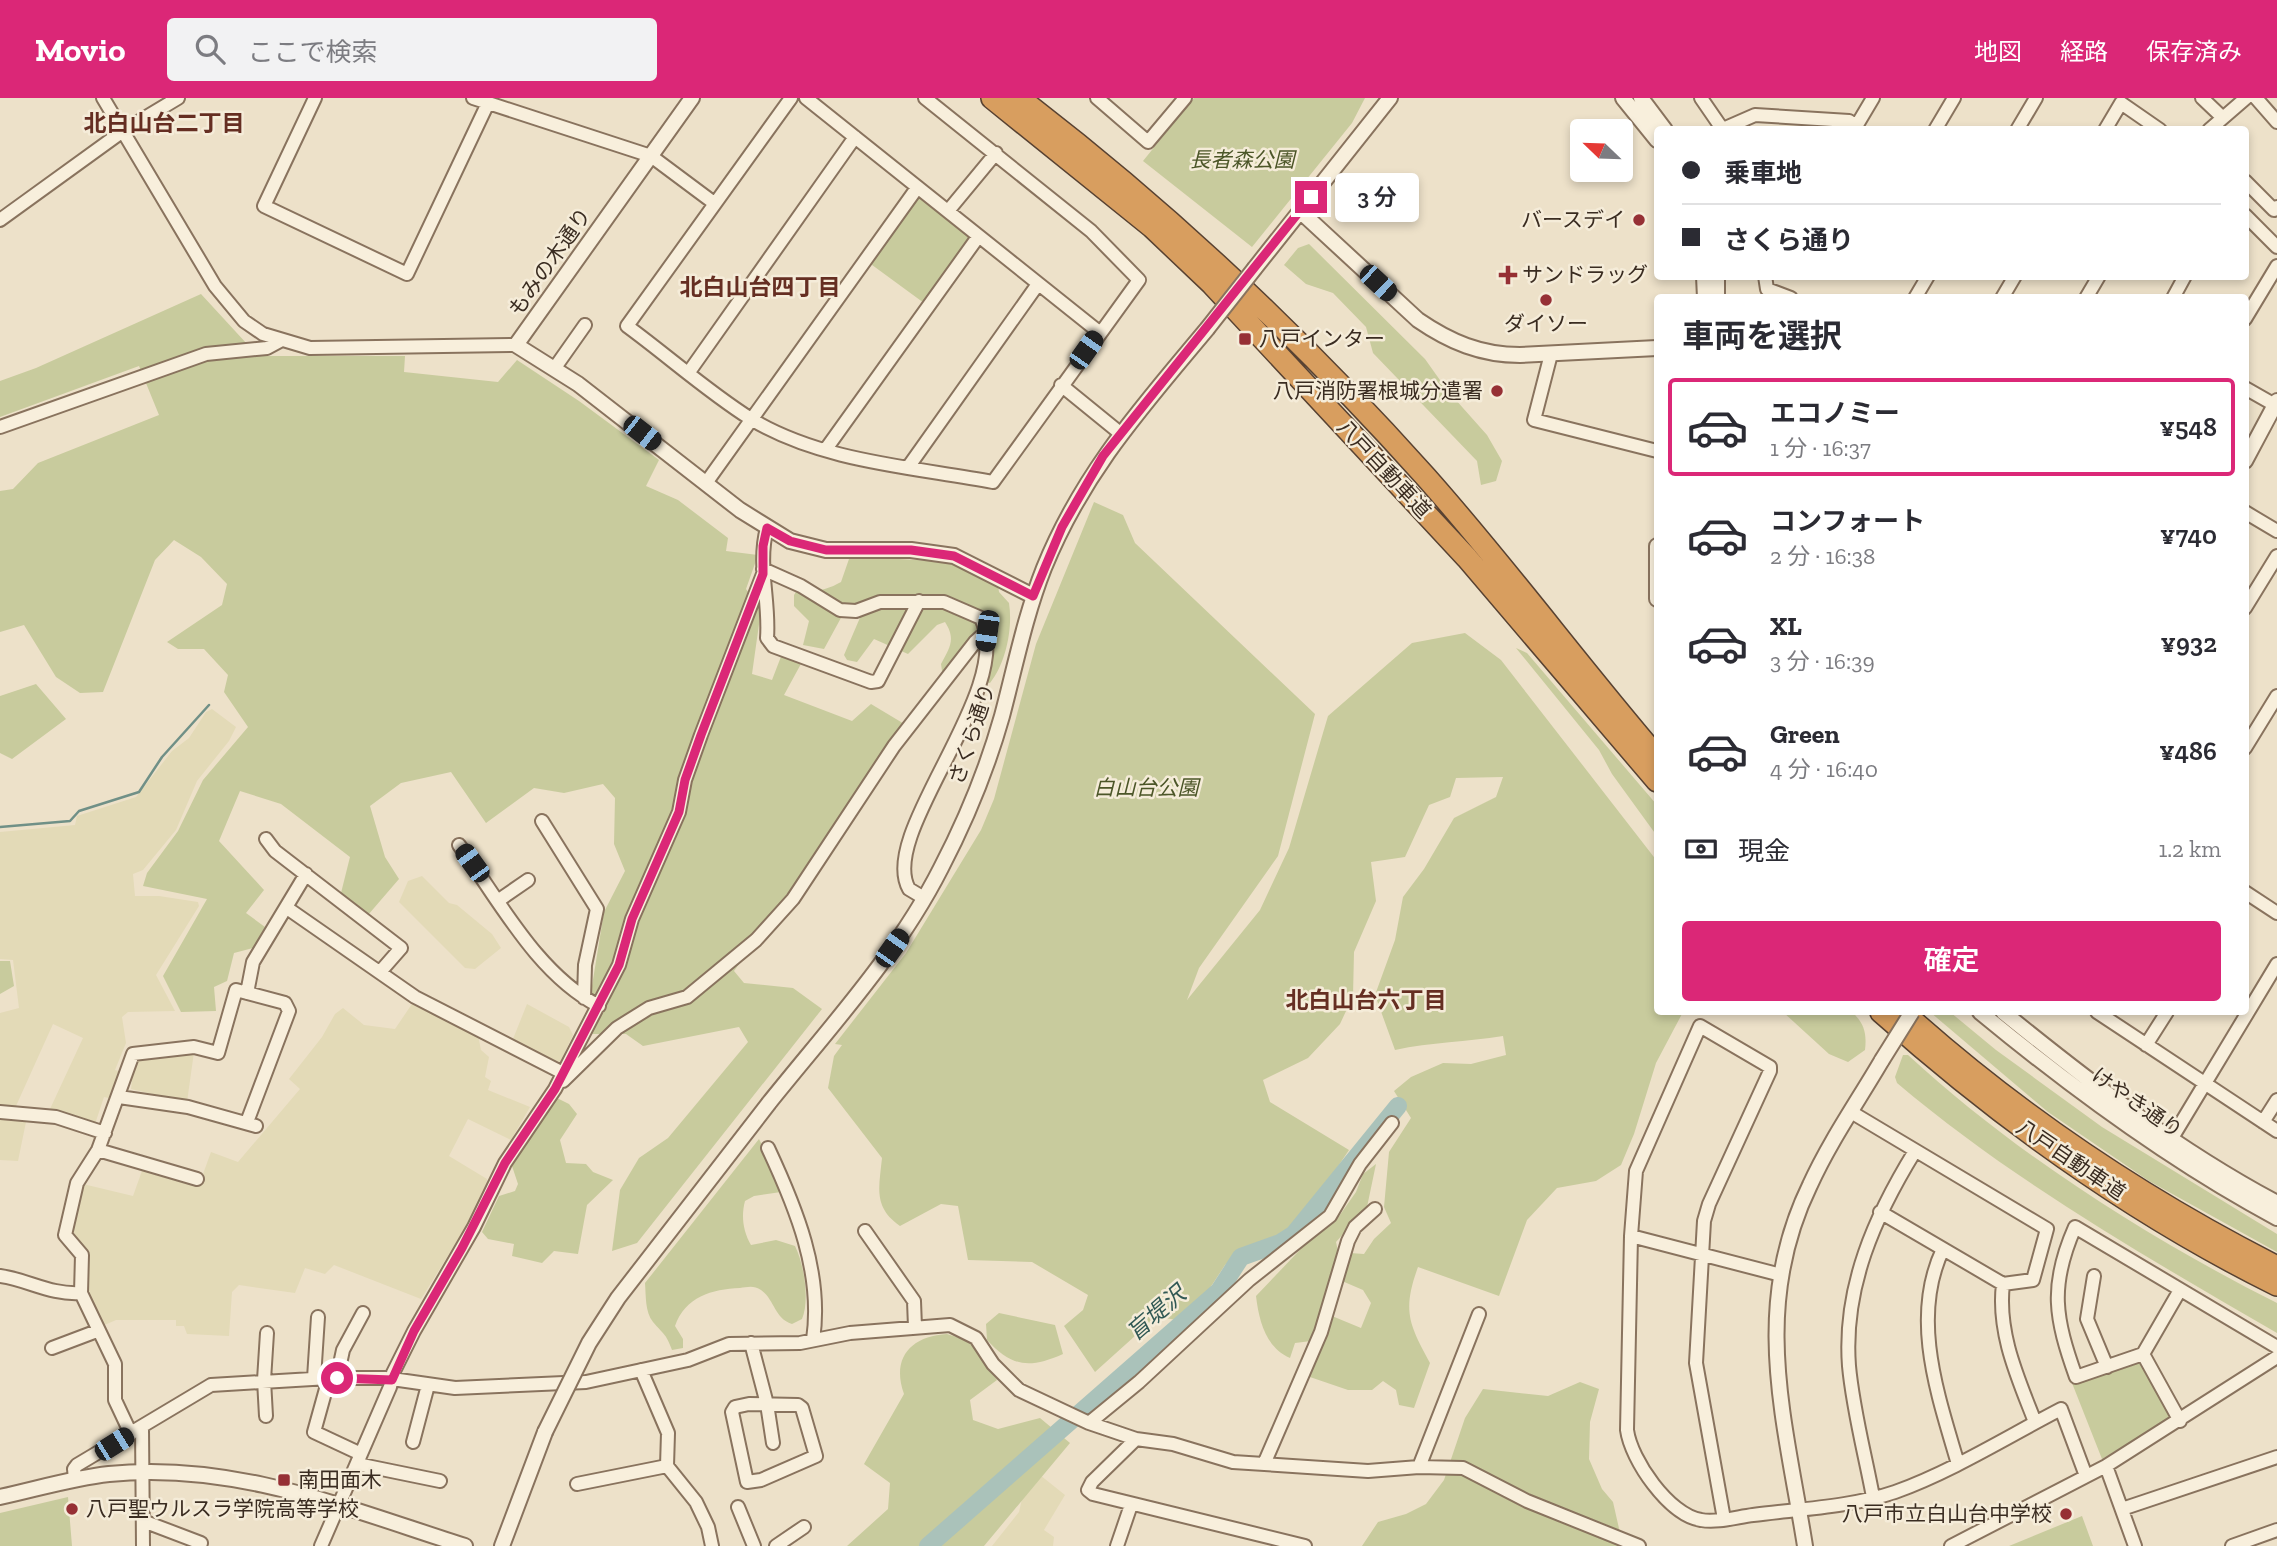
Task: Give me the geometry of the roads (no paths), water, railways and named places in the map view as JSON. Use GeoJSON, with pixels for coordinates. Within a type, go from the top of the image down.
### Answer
{"type":"FeatureCollection","features":[{"type":"Feature","properties":{"kind":"highway","name":"八戸自動車道"},"geometry":{"type":"LineString","coordinates":[[992,98],[1142,218],[1212,284],[1467,558],[1654,777]]}},
{"type":"Feature","properties":{"kind":"highway","name":"八戸自動車道"},"geometry":{"type":"LineString","coordinates":[[1019,98],[1161,216],[1306,349],[1427,478],[1654,753]]}},
{"type":"Feature","properties":{"kind":"highway","name":"八戸自動車道"},"geometry":{"type":"LineString","coordinates":[[1885,1015],[1997,1109],[2080,1168],[2155,1216],[2277,1285]]}},
{"type":"Feature","properties":{"kind":"highway","name":"八戸自動車道"},"geometry":{"type":"LineString","coordinates":[[1907,1015],[2001,1092],[2094,1159],[2173,1210],[2277,1266]]}},
{"type":"Feature","properties":{"kind":"street"},"geometry":{"type":"LineString","coordinates":[[103,98],[227,303],[244,321],[280,341],[310,348],[516,345]]}},
{"type":"Feature","properties":{"kind":"street"},"geometry":{"type":"LineString","coordinates":[[0,220],[123,131],[178,98]]}},
{"type":"Feature","properties":{"kind":"street"},"geometry":{"type":"LineString","coordinates":[[315,98],[264,206],[407,274],[488,103]]}},
{"type":"Feature","properties":{"kind":"street"},"geometry":{"type":"LineString","coordinates":[[473,98],[651,156],[714,203]]}},
{"type":"Feature","properties":{"kind":"street","name":"もみの木通り"},"geometry":{"type":"LineString","coordinates":[[692,98],[516,345],[554,369],[767,528],[790,541],[826,550],[911,550],[954,556],[1033,596]]}},
{"type":"Feature","properties":{"kind":"street"},"geometry":{"type":"LineString","coordinates":[[791,98],[627,326],[752,419],[826,449],[993,482],[1139,280],[1091,231],[925,98]]}},
{"type":"Feature","properties":{"kind":"street"},"geometry":{"type":"LineString","coordinates":[[806,98],[1099,332]]}},
{"type":"Feature","properties":{"kind":"street"},"geometry":{"type":"LineString","coordinates":[[1097,98],[1149,142],[1185,98]]}},
{"type":"Feature","properties":{"kind":"street","name":"さくら通り"},"geometry":{"type":"LineString","coordinates":[[502,1546],[545,1432],[589,1343],[618,1298],[857,994],[925,898],[958,834],[984,772],[1033,596],[1062,527],[1084,486],[1120,433],[1207,329],[1390,98]]}},
{"type":"Feature","properties":{"kind":"street"},"geometry":{"type":"LineString","coordinates":[[1623,98],[1654,136]]}},
{"type":"Feature","properties":{"kind":"street"},"geometry":{"type":"LineString","coordinates":[[1641,98],[1662,126]]}},
{"type":"Feature","properties":{"kind":"street"},"geometry":{"type":"LineString","coordinates":[[1701,98],[1721,126]]}},
{"type":"Feature","properties":{"kind":"street"},"geometry":{"type":"LineString","coordinates":[[1856,126],[1873,98]]}},
{"type":"Feature","properties":{"kind":"street"},"geometry":{"type":"LineString","coordinates":[[1937,126],[1954,98]]}},
{"type":"Feature","properties":{"kind":"street"},"geometry":{"type":"LineString","coordinates":[[2019,126],[2036,98]]}},
{"type":"Feature","properties":{"kind":"street"},"geometry":{"type":"LineString","coordinates":[[2202,98],[2222,117]]}},
{"type":"Feature","properties":{"kind":"street"},"geometry":{"type":"LineString","coordinates":[[2213,126],[2246,98]]}},
{"type":"Feature","properties":{"kind":"street"},"geometry":{"type":"LineString","coordinates":[[2256,98],[2277,122]]}},
{"type":"Feature","properties":{"kind":"street"},"geometry":{"type":"LineString","coordinates":[[2107,126],[2121,103],[2154,126]]}},
{"type":"Feature","properties":{"kind":"street"},"geometry":{"type":"LineString","coordinates":[[1730,126],[1755,115],[1849,121],[1854,126]]}},
{"type":"Feature","properties":{"kind":"street"},"geometry":{"type":"LineString","coordinates":[[689,372],[855,137]]}},
{"type":"Feature","properties":{"kind":"street"},"geometry":{"type":"LineString","coordinates":[[948,211],[996,153]]}},
{"type":"Feature","properties":{"kind":"street"},"geometry":{"type":"LineString","coordinates":[[2249,185],[2274,210],[2277,207]]}},
{"type":"Feature","properties":{"kind":"street"},"geometry":{"type":"LineString","coordinates":[[706,483],[917,188]]}},
{"type":"Feature","properties":{"kind":"street"},"geometry":{"type":"LineString","coordinates":[[1300,211],[1418,320],[1472,349],[1498,355],[1654,348]]}},
{"type":"Feature","properties":{"kind":"street"},"geometry":{"type":"LineString","coordinates":[[2249,219],[2277,247]]}},
{"type":"Feature","properties":{"kind":"street"},"geometry":{"type":"LineString","coordinates":[[826,449],[978,237]]}},
{"type":"Feature","properties":{"kind":"street"},"geometry":{"type":"LineString","coordinates":[[2249,312],[2277,266]]}},
{"type":"Feature","properties":{"kind":"street"},"geometry":{"type":"LineString","coordinates":[[1766,280],[1767,289],[1780,294]]}},
{"type":"Feature","properties":{"kind":"street"},"geometry":{"type":"LineString","coordinates":[[909,466],[1038,284]]}},
{"type":"Feature","properties":{"kind":"street"},"geometry":{"type":"LineString","coordinates":[[554,369],[585,325]]}},
{"type":"Feature","properties":{"kind":"street"},"geometry":{"type":"LineString","coordinates":[[0,427],[206,354],[267,348],[280,341]]}},
{"type":"Feature","properties":{"kind":"street"},"geometry":{"type":"LineString","coordinates":[[1551,354],[1534,420],[1654,450]]}},
{"type":"Feature","properties":{"kind":"street"},"geometry":{"type":"LineString","coordinates":[[1061,386],[1120,433]]}},
{"type":"Feature","properties":{"kind":"street"},"geometry":{"type":"LineString","coordinates":[[2249,390],[2276,403],[2249,454]]}},
{"type":"Feature","properties":{"kind":"street"},"geometry":{"type":"LineString","coordinates":[[2249,514],[2277,531]]}},
{"type":"Feature","properties":{"kind":"street"},"geometry":{"type":"LineString","coordinates":[[767,528],[763,546],[763,571],[767,638],[773,646],[871,682],[878,681],[919,601]]}},
{"type":"Feature","properties":{"kind":"street"},"geometry":{"type":"LineString","coordinates":[[2249,602],[2277,556]]}},
{"type":"Feature","properties":{"kind":"street"},"geometry":{"type":"LineString","coordinates":[[763,571],[801,586],[840,610],[856,611],[880,602],[944,602],[981,618],[987,631],[974,705],[926,801],[903,870],[909,889],[925,898]]}},
{"type":"Feature","properties":{"kind":"street"},"geometry":{"type":"LineString","coordinates":[[321,1546],[414,1331],[462,1248],[505,1163],[555,1089],[580,1035],[591,1002],[625,952],[632,919],[679,812],[685,780],[763,571]]}},
{"type":"Feature","properties":{"kind":"street"},"geometry":{"type":"LineString","coordinates":[[555,1089],[617,1028],[649,1008],[687,997],[756,940],[793,899],[894,747],[929,706],[975,642],[987,631]]}},
{"type":"Feature","properties":{"kind":"street"},"geometry":{"type":"LineString","coordinates":[[2249,741],[2277,696]]}},
{"type":"Feature","properties":{"kind":"street"},"geometry":{"type":"LineString","coordinates":[[542,821],[597,909],[585,965],[591,1002]]}},
{"type":"Feature","properties":{"kind":"street"},"geometry":{"type":"LineString","coordinates":[[266,839],[275,851],[401,948],[380,972]]}},
{"type":"Feature","properties":{"kind":"street"},"geometry":{"type":"LineString","coordinates":[[459,845],[534,950],[591,1002]]}},
{"type":"Feature","properties":{"kind":"street"},"geometry":{"type":"LineString","coordinates":[[247,993],[253,962],[306,874]]}},
{"type":"Feature","properties":{"kind":"street"},"geometry":{"type":"LineString","coordinates":[[499,900],[528,880]]}},
{"type":"Feature","properties":{"kind":"street"},"geometry":{"type":"LineString","coordinates":[[2249,895],[2277,913]]}},
{"type":"Feature","properties":{"kind":"street"},"geometry":{"type":"LineString","coordinates":[[287,908],[415,997],[563,1073]]}},
{"type":"Feature","properties":{"kind":"street"},"geometry":{"type":"LineString","coordinates":[[2249,1011],[2277,964]]}},
{"type":"Feature","properties":{"kind":"street"},"geometry":{"type":"LineString","coordinates":[[120,1097],[188,1107],[252,1124],[289,1011],[285,1003],[236,990],[218,1053],[194,1047],[136,1053],[98,1150],[77,1183],[66,1223],[65,1235],[82,1255],[81,1293],[97,1331],[116,1364],[116,1400],[136,1431],[144,1472],[143,1546]]}},
{"type":"Feature","properties":{"kind":"street"},"geometry":{"type":"LineString","coordinates":[[1805,1546],[1777,1392],[1775,1328],[1782,1275],[1797,1216],[1809,1186],[1910,1015]]}},
{"type":"Feature","properties":{"kind":"street","name":"けやき通り"},"geometry":{"type":"LineString","coordinates":[[1984,1015],[2119,1118],[2196,1170],[2277,1218]]}},
{"type":"Feature","properties":{"kind":"street","name":"けやき通り"},"geometry":{"type":"LineString","coordinates":[[2007,1015],[2115,1100],[2277,1203]]}},
{"type":"Feature","properties":{"kind":"street"},"geometry":{"type":"LineString","coordinates":[[2101,1015],[2204,1086],[2277,1131]]}},
{"type":"Feature","properties":{"kind":"street"},"geometry":{"type":"LineString","coordinates":[[2146,1045],[2165,1015]]}},
{"type":"Feature","properties":{"kind":"street"},"geometry":{"type":"LineString","coordinates":[[2172,1138],[2246,1015]]}},
{"type":"Feature","properties":{"kind":"street"},"geometry":{"type":"LineString","coordinates":[[1724,1519],[1696,1363],[1701,1254],[1709,1204],[1770,1067],[1700,1026],[1636,1171],[1631,1236],[1626,1405],[1629,1446],[1678,1511],[1702,1521],[1724,1519],[1799,1509],[1894,1492],[1958,1464],[2061,1409],[2086,1476]]}},
{"type":"Feature","properties":{"kind":"street"},"geometry":{"type":"LineString","coordinates":[[2263,1122],[2277,1100]]}},
{"type":"Feature","properties":{"kind":"street"},"geometry":{"type":"LineString","coordinates":[[0,1112],[56,1117],[105,1133]]}},
{"type":"Feature","properties":{"kind":"street"},"geometry":{"type":"LineString","coordinates":[[1851,1112],[2047,1229],[2033,1280],[2003,1284],[1880,1212]]}},
{"type":"Feature","properties":{"kind":"street"},"geometry":{"type":"LineString","coordinates":[[1089,1423],[1139,1382],[1249,1280],[1330,1216],[1360,1164],[1392,1123]]}},
{"type":"Feature","properties":{"kind":"street"},"geometry":{"type":"LineString","coordinates":[[768,1148],[791,1196],[808,1252],[816,1321],[813,1340]]}},
{"type":"Feature","properties":{"kind":"street"},"geometry":{"type":"LineString","coordinates":[[98,1150],[197,1178]]}},
{"type":"Feature","properties":{"kind":"street"},"geometry":{"type":"LineString","coordinates":[[1873,1497],[1853,1395],[1849,1337],[1858,1269],[1880,1212],[1915,1151]]}},
{"type":"Feature","properties":{"kind":"street"},"geometry":{"type":"LineString","coordinates":[[1264,1464],[1321,1332],[1354,1227],[1375,1209]]}},
{"type":"Feature","properties":{"kind":"street"},"geometry":{"type":"LineString","coordinates":[[2180,1290],[2143,1354],[2076,1377],[2060,1333],[2057,1285],[2061,1264],[2075,1227],[2277,1347]]}},
{"type":"Feature","properties":{"kind":"street"},"geometry":{"type":"LineString","coordinates":[[865,1231],[914,1301],[915,1327]]}},
{"type":"Feature","properties":{"kind":"street"},"geometry":{"type":"LineString","coordinates":[[1631,1236],[1782,1275]]}},
{"type":"Feature","properties":{"kind":"street"},"geometry":{"type":"LineString","coordinates":[[1943,1249],[1931,1285],[1928,1339],[1939,1399],[1958,1464]]}},
{"type":"Feature","properties":{"kind":"street"},"geometry":{"type":"LineString","coordinates":[[0,1276],[18,1278],[49,1292],[81,1293]]}},
{"type":"Feature","properties":{"kind":"street"},"geometry":{"type":"LineString","coordinates":[[2094,1276],[2087,1319],[2107,1367]]}},
{"type":"Feature","properties":{"kind":"street"},"geometry":{"type":"LineString","coordinates":[[2003,1284],[2005,1336],[2035,1423]]}},
{"type":"Feature","properties":{"kind":"street"},"geometry":{"type":"LineString","coordinates":[[363,1313],[343,1350],[314,1432],[359,1459],[440,1481]]}},
{"type":"Feature","properties":{"kind":"street"},"geometry":{"type":"LineString","coordinates":[[1419,1467],[1479,1314]]}},
{"type":"Feature","properties":{"kind":"street"},"geometry":{"type":"LineString","coordinates":[[314,1378],[318,1317]]}},
{"type":"Feature","properties":{"kind":"street"},"geometry":{"type":"LineString","coordinates":[[75,1479],[74,1469],[77,1465],[211,1385],[314,1378],[392,1380],[455,1388],[586,1382],[688,1360],[730,1344],[813,1340],[850,1333],[950,1325],[968,1332],[993,1364],[1019,1390],[1089,1423],[1136,1439],[1173,1444],[1233,1462],[1368,1471],[1450,1466],[1477,1472],[1527,1501],[1639,1546]]}},
{"type":"Feature","properties":{"kind":"street"},"geometry":{"type":"LineString","coordinates":[[52,1348],[97,1331]]}},
{"type":"Feature","properties":{"kind":"street"},"geometry":{"type":"LineString","coordinates":[[266,1416],[264,1380],[267,1333]]}},
{"type":"Feature","properties":{"kind":"street"},"geometry":{"type":"LineString","coordinates":[[751,1343],[767,1404],[773,1443]]}},
{"type":"Feature","properties":{"kind":"street"},"geometry":{"type":"LineString","coordinates":[[2143,1354],[2180,1421]]}},
{"type":"Feature","properties":{"kind":"street"},"geometry":{"type":"LineString","coordinates":[[1951,1546],[2106,1466],[2277,1357]]}},
{"type":"Feature","properties":{"kind":"street"},"geometry":{"type":"LineString","coordinates":[[641,1370],[668,1433],[667,1466],[696,1502],[708,1527],[712,1546]]}},
{"type":"Feature","properties":{"kind":"street"},"geometry":{"type":"LineString","coordinates":[[413,1442],[428,1385]]}},
{"type":"Feature","properties":{"kind":"street"},"geometry":{"type":"LineString","coordinates":[[767,1404],[798,1405],[802,1408],[816,1456],[761,1480],[747,1482],[732,1412],[735,1407],[767,1404]]}},
{"type":"Feature","properties":{"kind":"street"},"geometry":{"type":"LineString","coordinates":[[1136,1439],[1088,1490],[1093,1494],[1131,1505],[1305,1546]]}},
{"type":"Feature","properties":{"kind":"street"},"geometry":{"type":"LineString","coordinates":[[2122,1509],[2277,1457]]}},
{"type":"Feature","properties":{"kind":"street"},"geometry":{"type":"LineString","coordinates":[[577,1484],[667,1466]]}},
{"type":"Feature","properties":{"kind":"street"},"geometry":{"type":"LineString","coordinates":[[2106,1466],[2135,1546]]}},
{"type":"Feature","properties":{"kind":"street"},"geometry":{"type":"LineString","coordinates":[[0,1497],[75,1479],[144,1472],[220,1475],[268,1484],[465,1546]]}},
{"type":"Feature","properties":{"kind":"street"},"geometry":{"type":"LineString","coordinates":[[1117,1546],[1131,1505]]}},
{"type":"Feature","properties":{"kind":"street"},"geometry":{"type":"LineString","coordinates":[[737,1507],[754,1546]]}},
{"type":"Feature","properties":{"kind":"street"},"geometry":{"type":"LineString","coordinates":[[144,1521],[201,1543]]}},
{"type":"Feature","properties":{"kind":"street"},"geometry":{"type":"LineString","coordinates":[[776,1546],[804,1527]]}},
{"type":"Feature","properties":{"kind":"street"},"geometry":{"type":"LineString","coordinates":[[2232,1546],[2277,1530]]}},
{"type":"Feature","properties":{"kind":"waterway"},"geometry":{"type":"LineString","coordinates":[[0,827],[70,821],[79,811],[139,792],[162,757],[209,705]]}},
{"type":"Feature","properties":{"kind":"waterway","name":"盲堤沢"},"geometry":{"type":"LineString","coordinates":[[928,1546],[1219,1291],[1241,1257],[1280,1243],[1294,1234],[1398,1106]]}},
{"type":"Feature","properties":{"kind":"place","name":"バースデイ"},"geometry":{"type":"Point","coordinates":[1639,220]}},
{"type":"Feature","properties":{"kind":"place","name":"サンドラッグ"},"geometry":{"type":"Point","coordinates":[1508,275]}},
{"type":"Feature","properties":{"kind":"place","name":"ダイソー"},"geometry":{"type":"Point","coordinates":[1546,300]}},
{"type":"Feature","properties":{"kind":"place","name":"八戸インター"},"geometry":{"type":"Point","coordinates":[1245,339]}},
{"type":"Feature","properties":{"kind":"place","name":"八戸消防署根城分遣署"},"geometry":{"type":"Point","coordinates":[1497,391]}},
{"type":"Feature","properties":{"kind":"place","name":"南田面木"},"geometry":{"type":"Point","coordinates":[284,1480]}},
{"type":"Feature","properties":{"kind":"place","name":"八戸聖ウルスラ学院高等学校"},"geometry":{"type":"Point","coordinates":[72,1509]}},
{"type":"Feature","properties":{"kind":"place","name":"八戸市立白山台中学校"},"geometry":{"type":"Point","coordinates":[2066,1514]}},
{"type":"Feature","properties":{"kind":"district","name":"北白山台二丁目"},"geometry":{"type":"Point","coordinates":[164,123]}},
{"type":"Feature","properties":{"kind":"district","name":"北白山台四丁目"},"geometry":{"type":"Point","coordinates":[760,287]}},
{"type":"Feature","properties":{"kind":"district","name":"北白山台六丁目"},"geometry":{"type":"Point","coordinates":[1366,1000]}},
{"type":"Feature","properties":{"kind":"park label","name":"長者森公園"},"geometry":{"type":"Point","coordinates":[1242,160]}},
{"type":"Feature","properties":{"kind":"park label","name":"白山台公園"},"geometry":{"type":"Point","coordinates":[1146,788]}}]}
